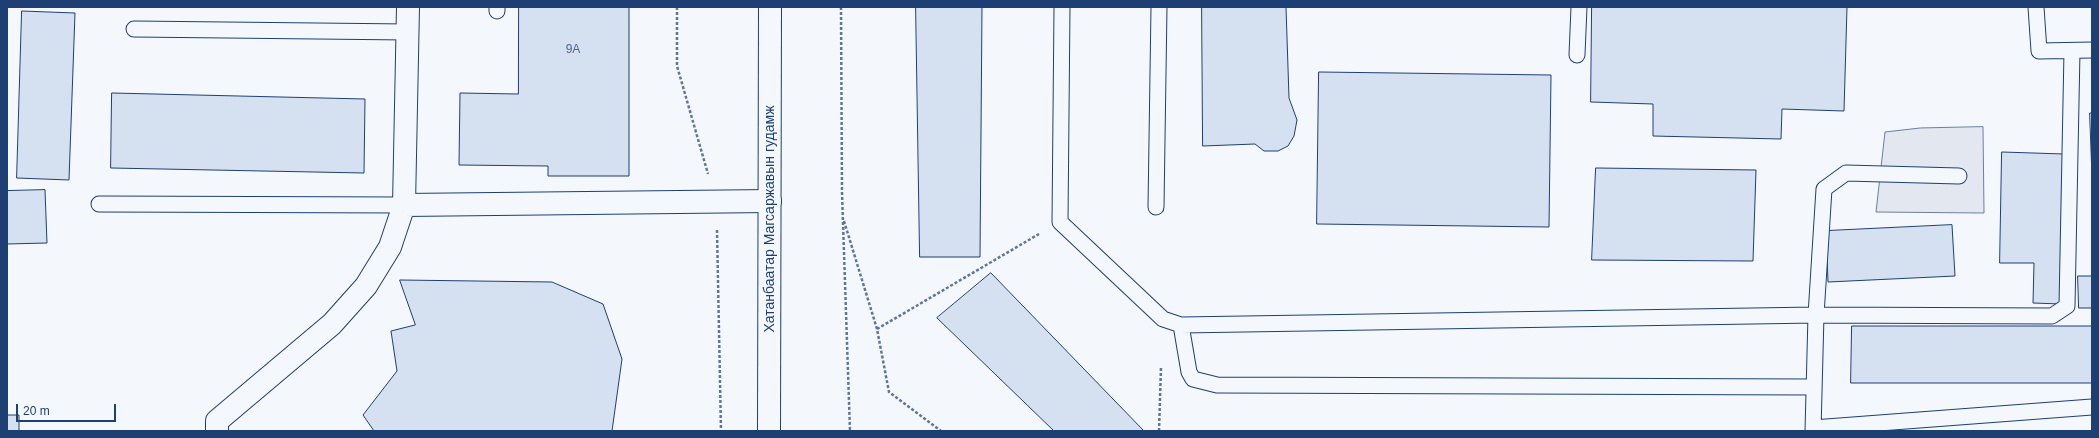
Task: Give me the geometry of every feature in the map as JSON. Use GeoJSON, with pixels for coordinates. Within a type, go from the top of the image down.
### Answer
{"type":"FeatureCollection","features":[{"type":"Feature","properties":{"kind":"street"},"geometry":{"type":"LineString","coordinates":[[217,431],[217,421],[332,324],[366,286],[390,247],[404,205],[408,7]]}},
{"type":"Feature","properties":{"kind":"street","name":"Хатанбаатар Магсаржавын гудамж"},"geometry":{"type":"LineString","coordinates":[[769,431],[770,7]]}},
{"type":"Feature","properties":{"kind":"street"},"geometry":{"type":"LineString","coordinates":[[404,205],[770,201]]}},
{"type":"Feature","properties":{"kind":"lane"},"geometry":{"type":"LineString","coordinates":[[1062,7],[1060,222],[1163,319],[1181,325],[1816,315],[2052,316],[2067,306],[2072,51]]}},
{"type":"Feature","properties":{"kind":"lane"},"geometry":{"type":"LineString","coordinates":[[1156,207],[1159,7]]}},
{"type":"Feature","properties":{"kind":"lane"},"geometry":{"type":"LineString","coordinates":[[1577,55],[1579,7]]}},
{"type":"Feature","properties":{"kind":"lane"},"geometry":{"type":"LineString","coordinates":[[2036,7],[2039,51],[2092,50]]}},
{"type":"Feature","properties":{"kind":"lane"},"geometry":{"type":"LineString","coordinates":[[134,29],[408,32]]}},
{"type":"Feature","properties":{"kind":"lane"},"geometry":{"type":"LineString","coordinates":[[1959,176],[1846,173],[1824,189],[1816,315],[1813,430],[2092,407]]}},
{"type":"Feature","properties":{"kind":"lane"},"geometry":{"type":"LineString","coordinates":[[99,204],[404,205]]}},
{"type":"Feature","properties":{"kind":"lane"},"geometry":{"type":"LineString","coordinates":[[1181,325],[1189,372],[1193,379],[1217,385],[1814,387]]}},
{"type":"Feature","properties":{"kind":"path"},"geometry":{"type":"LineString","coordinates":[[841,7],[843,218],[850,431]]}},
{"type":"Feature","properties":{"kind":"path"},"geometry":{"type":"LineString","coordinates":[[843,218],[877,330],[889,392],[941,431]]}},
{"type":"Feature","properties":{"kind":"path"},"geometry":{"type":"LineString","coordinates":[[877,330],[1060,222]]}},
{"type":"Feature","properties":{"kind":"path"},"geometry":{"type":"LineString","coordinates":[[1159,431],[1161,364]]}},
{"type":"Feature","properties":{"kind":"shaded area"},"geometry":{"type":"Polygon","coordinates":[[[1983,127],[1984,213],[1876,212],[1885,132],[1920,128],[1983,127]]]}},
{"type":"Feature","properties":{"kind":"building"},"geometry":{"type":"Polygon","coordinates":[[[519,7],[629,7],[629,176],[548,176],[548,166],[459,165],[460,93],[518,94],[519,7]]]}},
{"type":"Feature","properties":{"kind":"building"},"geometry":{"type":"Polygon","coordinates":[[[916,7],[982,7],[980,257],[920,257],[916,7]]]}},
{"type":"Feature","properties":{"kind":"building"},"geometry":{"type":"Polygon","coordinates":[[[1202,7],[1286,7],[1289,98],[1297,120],[1294,136],[1288,146],[1278,151],[1264,151],[1255,144],[1203,146],[1202,7]]]}},
{"type":"Feature","properties":{"kind":"building"},"geometry":{"type":"Polygon","coordinates":[[[1592,7],[1847,7],[1844,111],[1782,109],[1781,139],[1653,136],[1653,104],[1591,102],[1592,7]]]}},
{"type":"Feature","properties":{"kind":"building"},"geometry":{"type":"Polygon","coordinates":[[[22,11],[75,13],[69,180],[17,178],[22,11]]]}},
{"type":"Feature","properties":{"kind":"building"},"geometry":{"type":"Polygon","coordinates":[[[1319,72],[1551,75],[1549,227],[1317,224],[1319,72]]]}},
{"type":"Feature","properties":{"kind":"building"},"geometry":{"type":"Polygon","coordinates":[[[112,93],[365,99],[364,173],[111,168],[112,93]]]}},
{"type":"Feature","properties":{"kind":"building"},"geometry":{"type":"Polygon","coordinates":[[[2090,113],[2092,113],[2092,176],[2090,113]]]}},
{"type":"Feature","properties":{"kind":"building"},"geometry":{"type":"Polygon","coordinates":[[[2002,152],[2064,154],[2061,304],[2033,303],[2034,263],[2000,263],[2002,152]]]}},
{"type":"Feature","properties":{"kind":"building"},"geometry":{"type":"Polygon","coordinates":[[[1596,168],[1756,170],[1753,261],[1592,260],[1596,168]]]}},
{"type":"Feature","properties":{"kind":"building"},"geometry":{"type":"Polygon","coordinates":[[[45,190],[47,243],[7,244],[7,191],[45,190]]]}},
{"type":"Feature","properties":{"kind":"building"},"geometry":{"type":"Polygon","coordinates":[[[1952,225],[1955,276],[1828,282],[1826,231],[1952,225]]]}},
{"type":"Feature","properties":{"kind":"building"},"geometry":{"type":"Polygon","coordinates":[[[991,273],[1144,431],[1054,431],[937,318],[991,273]]]}},
{"type":"Feature","properties":{"kind":"building"},"geometry":{"type":"Polygon","coordinates":[[[2078,276],[2092,276],[2092,308],[2079,308],[2078,276]]]}},
{"type":"Feature","properties":{"kind":"building"},"geometry":{"type":"Polygon","coordinates":[[[400,280],[552,282],[603,304],[622,359],[612,431],[374,431],[363,415],[397,371],[391,331],[415,325],[400,280]]]}},
{"type":"Feature","properties":{"kind":"building"},"geometry":{"type":"Polygon","coordinates":[[[1852,326],[2092,326],[2092,383],[1851,383],[1852,326]]]}},
{"type":"Feature","properties":{"kind":"building"},"geometry":{"type":"Polygon","coordinates":[[[7,415],[19,415],[19,431],[7,431],[7,415]]]}}]}
